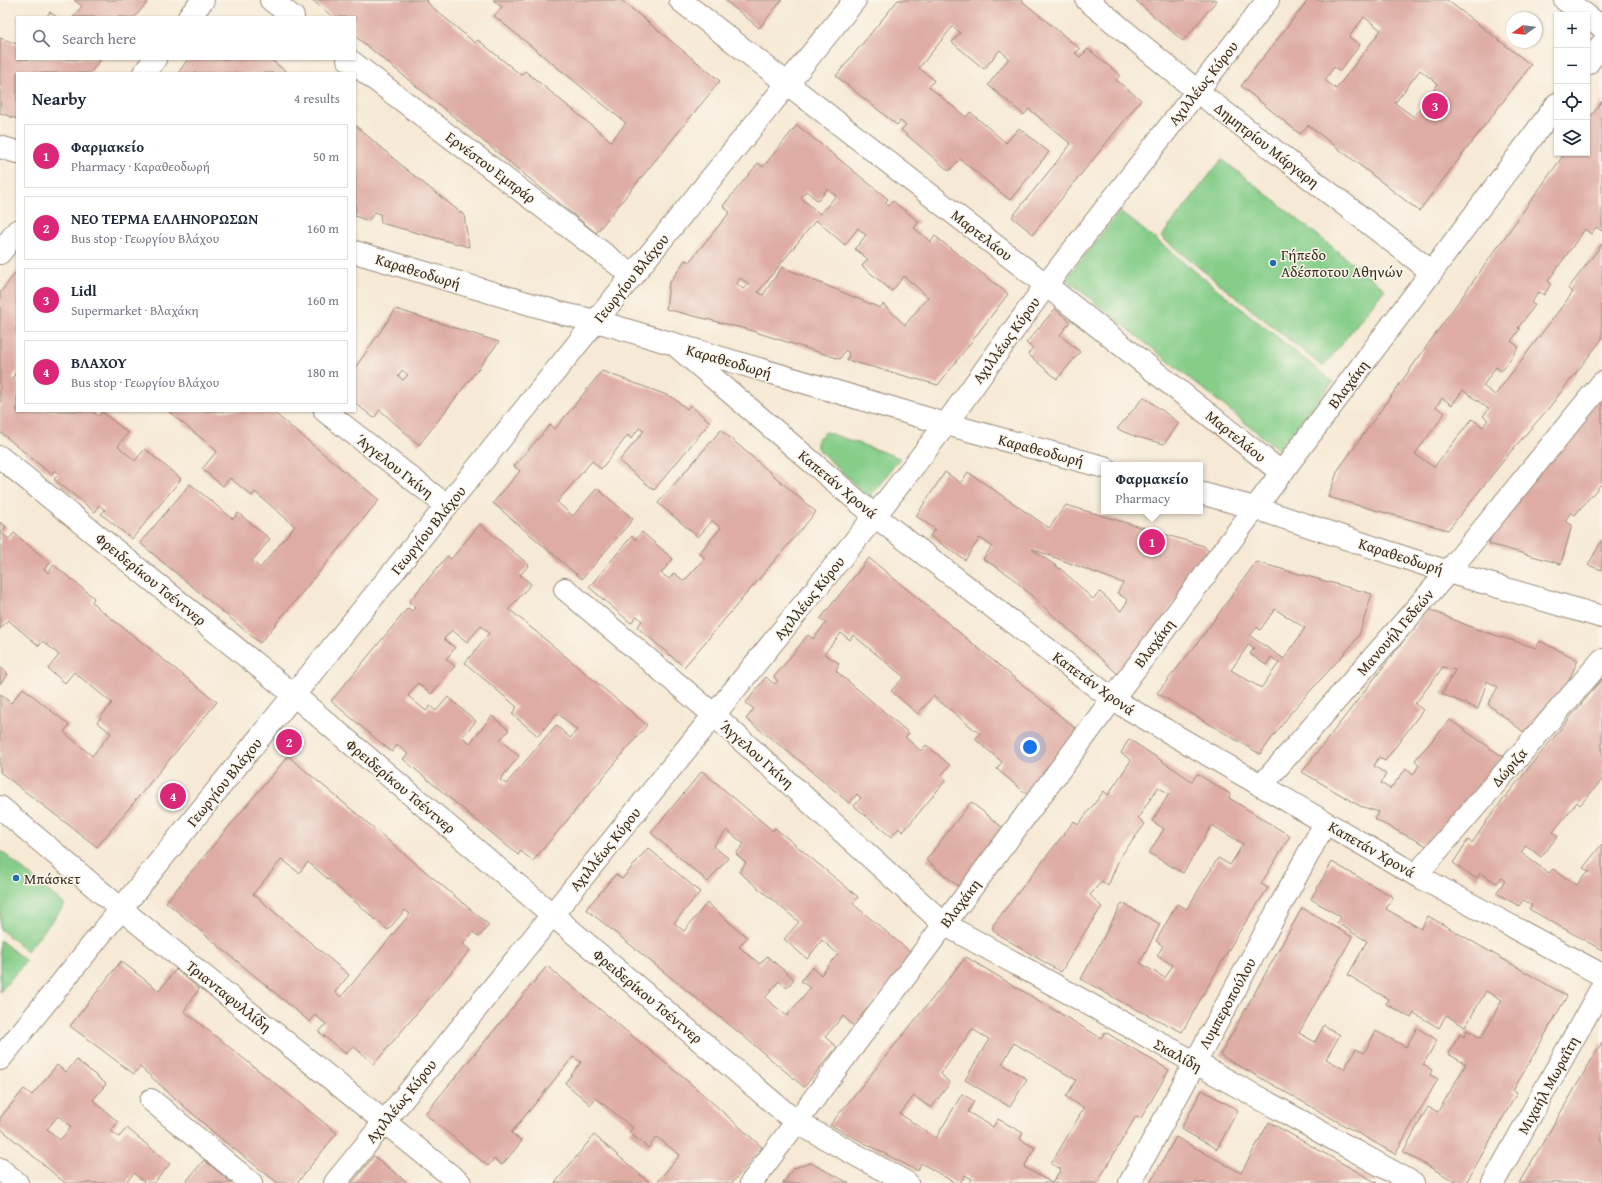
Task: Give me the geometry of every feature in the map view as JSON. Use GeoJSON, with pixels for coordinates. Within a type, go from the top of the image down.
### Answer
{"type":"FeatureCollection","features":[{"type":"Feature","properties":{"kind":"street"},"geometry":{"type":"LineString","coordinates":[[190,16],[203,0]]}},
{"type":"Feature","properties":{"kind":"street"},"geometry":{"type":"LineString","coordinates":[[271,0],[292,16]]}},
{"type":"Feature","properties":{"kind":"street","name":"Μαρτελάου"},"geometry":{"type":"LineString","coordinates":[[680,0],[1046,285],[1282,473]]}},
{"type":"Feature","properties":{"kind":"street","name":"Γεωργίου Βλάχου"},"geometry":{"type":"LineString","coordinates":[[0,1059],[855,0]]}},
{"type":"Feature","properties":{"kind":"street","name":"Δημητρίου Μάργαρη"},"geometry":{"type":"LineString","coordinates":[[1087,0],[1197,91],[1432,272]]}},
{"type":"Feature","properties":{"kind":"street","name":"Αχιλλέως Κύρου"},"geometry":{"type":"LineString","coordinates":[[335,1183],[875,516],[946,424],[1046,285],[1268,0]]}},
{"type":"Feature","properties":{"kind":"street"},"geometry":{"type":"LineString","coordinates":[[1565,0],[1581,12]]}},
{"type":"Feature","properties":{"kind":"street"},"geometry":{"type":"LineString","coordinates":[[1590,19],[1602,27]]}},
{"type":"Feature","properties":{"kind":"street"},"geometry":{"type":"LineString","coordinates":[[1590,60],[1602,44]]}},
{"type":"Feature","properties":{"kind":"street"},"geometry":{"type":"LineString","coordinates":[[145,72],[154,60]]}},
{"type":"Feature","properties":{"kind":"street","name":"Ερνέστου Εμπράρ"},"geometry":{"type":"LineString","coordinates":[[349,60],[633,276]]}},
{"type":"Feature","properties":{"kind":"street","name":"Βλαχάκη"},"geometry":{"type":"LineString","coordinates":[[750,1183],[1554,108]]}},
{"type":"Feature","properties":{"kind":"street"},"geometry":{"type":"LineString","coordinates":[[0,147],[16,152]]}},
{"type":"Feature","properties":{"kind":"street"},"geometry":{"type":"LineString","coordinates":[[0,253],[16,232]]}},
{"type":"Feature","properties":{"kind":"street","name":"Καραθεοδωρή"},"geometry":{"type":"LineString","coordinates":[[356,252],[946,424],[1101,466]]}},
{"type":"Feature","properties":{"kind":"street","name":"Καπετάν Χρονά"},"geometry":{"type":"LineString","coordinates":[[675,345],[875,516],[1112,699],[1416,875],[1602,976]]}},
{"type":"Feature","properties":{"kind":"street","name":"Μανουήλ Γεδεών"},"geometry":{"type":"LineString","coordinates":[[1262,786],[1448,572],[1602,383]]}},
{"type":"Feature","properties":{"kind":"street","name":"Άγγελου Γκίνη"},"geometry":{"type":"LineString","coordinates":[[326,412],[447,506]]}},
{"type":"Feature","properties":{"kind":"street","name":"Φρειδερίκου Τσέντνερ"},"geometry":{"type":"LineString","coordinates":[[0,457],[294,695],[796,1122],[907,1183]]}},
{"type":"Feature","properties":{"kind":"street","name":"Καραθεοδωρή"},"geometry":{"type":"LineString","coordinates":[[1203,494],[1255,508],[1448,572],[1602,617]]}},
{"type":"Feature","properties":{"kind":"street","name":"Άγγελου Γκίνη"},"geometry":{"type":"LineString","coordinates":[[565,589],[714,715],[944,924]]}},
{"type":"Feature","properties":{"kind":"street","name":"Δώριζα"},"geometry":{"type":"LineString","coordinates":[[1416,875],[1602,660]]}},
{"type":"Feature","properties":{"kind":"street","name":"Τριανταφυλλίδη"},"geometry":{"type":"LineString","coordinates":[[0,807],[121,909],[460,1183]]}},
{"type":"Feature","properties":{"kind":"street","name":"Λυμπεροπούλου"},"geometry":{"type":"LineString","coordinates":[[1130,1183],[1325,823]]}},
{"type":"Feature","properties":{"kind":"street","name":"Σκαλίδη"},"geometry":{"type":"LineString","coordinates":[[944,924],[1194,1064],[1413,1183]]}},
{"type":"Feature","properties":{"kind":"street","name":"Μιχαήλ Μωραΐτη"},"geometry":{"type":"LineString","coordinates":[[1493,1183],[1602,987]]}},
{"type":"Feature","properties":{"kind":"street"},"geometry":{"type":"LineString","coordinates":[[151,1100],[251,1183]]}},
{"type":"Feature","properties":{"kind":"street"},"geometry":{"type":"LineString","coordinates":[[0,1169],[17,1183]]}},
{"type":"Feature","properties":{"kind":"green space","name":"Γήπεδο Αδέσποτου Αθηνών"},"geometry":{"type":"Polygon","coordinates":[[[1222,159],[1385,289],[1323,367],[1161,237],[1222,159]]]}},
{"type":"Feature","properties":{"kind":"green space"},"geometry":{"type":"Polygon","coordinates":[[[1120,211],[1333,382],[1279,450],[1066,279],[1120,211]]]}},
{"type":"Feature","properties":{"kind":"green space"},"geometry":{"type":"Polygon","coordinates":[[[826,432],[900,458],[869,498],[817,448],[817,439],[826,432]]]}},
{"type":"Feature","properties":{"kind":"green space","name":"Μπάσκετ"},"geometry":{"type":"Polygon","coordinates":[[[0,850],[65,905],[27,951],[0,929],[0,850]]]}},
{"type":"Feature","properties":{"kind":"green space"},"geometry":{"type":"Polygon","coordinates":[[[0,940],[26,961],[0,992],[0,940]]]}},
{"type":"Feature","properties":{"kind":"building"},"geometry":{"type":"Polygon","coordinates":[[[74,0],[149,0],[136,16],[74,16],[82,6],[74,0]]]}},
{"type":"Feature","properties":{"kind":"building"},"geometry":{"type":"Polygon","coordinates":[[[312,0],[428,0],[427,2],[431,6],[475,43],[478,40],[521,75],[525,71],[611,141],[626,123],[494,16],[502,7],[493,0],[621,0],[720,81],[596,233],[356,37],[356,16],[332,16],[312,0]]]}},
{"type":"Feature","properties":{"kind":"building"},"geometry":{"type":"Polygon","coordinates":[[[725,0],[782,0],[759,28],[725,0]]]}},
{"type":"Feature","properties":{"kind":"building"},"geometry":{"type":"Polygon","coordinates":[[[898,0],[1021,0],[1080,49],[1075,53],[1080,57],[1088,49],[1120,75],[1116,80],[1141,100],[1033,234],[1012,217],[1071,144],[1029,109],[1024,115],[988,85],[1009,58],[1000,50],[984,69],[952,42],[960,33],[953,26],[919,68],[934,80],[929,87],[966,117],[970,112],[1006,143],[1019,128],[1049,152],[1010,200],[960,159],[949,171],[901,130],[906,125],[900,121],[897,125],[836,76],[898,0]]]}},
{"type":"Feature","properties":{"kind":"building"},"geometry":{"type":"Polygon","coordinates":[[[1135,0],[1217,0],[1183,41],[1135,0]]]}},
{"type":"Feature","properties":{"kind":"building"},"geometry":{"type":"Polygon","coordinates":[[[1308,0],[1447,0],[1506,46],[1506,48],[1509,48],[1531,65],[1419,211],[1308,125],[1300,134],[1241,86],[1308,0]],[[1364,17],[1349,37],[1360,45],[1340,71],[1334,67],[1325,80],[1336,89],[1381,30],[1364,17]],[[1420,70],[1395,103],[1414,117],[1438,84],[1420,70]]]}},
{"type":"Feature","properties":{"kind":"building"},"geometry":{"type":"Polygon","coordinates":[[[50,12],[56,16],[47,16],[50,12]]]}},
{"type":"Feature","properties":{"kind":"building"},"geometry":{"type":"Polygon","coordinates":[[[0,38],[16,44],[16,60],[100,60],[91,72],[16,72],[16,119],[0,113],[0,38]]]}},
{"type":"Feature","properties":{"kind":"building"},"geometry":{"type":"Polygon","coordinates":[[[187,60],[271,60],[287,72],[179,72],[187,60]]]}},
{"type":"Feature","properties":{"kind":"building"},"geometry":{"type":"Polygon","coordinates":[[[1602,101],[1602,231],[1596,227],[1591,234],[1585,229],[1548,281],[1551,284],[1544,295],[1539,292],[1531,303],[1535,305],[1518,328],[1520,329],[1511,341],[1519,347],[1501,371],[1496,367],[1483,386],[1495,395],[1573,292],[1568,289],[1602,244],[1602,339],[1548,409],[1512,450],[1448,530],[1328,497],[1338,470],[1563,156],[1590,156],[1590,118],[1602,101]],[[1463,390],[1452,405],[1442,398],[1436,407],[1445,413],[1415,454],[1434,467],[1472,419],[1483,427],[1488,420],[1483,416],[1489,409],[1463,390]]]}},
{"type":"Feature","properties":{"kind":"building"},"geometry":{"type":"Polygon","coordinates":[[[797,125],[888,199],[885,203],[889,206],[893,201],[919,222],[914,228],[931,242],[935,236],[1008,294],[938,385],[847,360],[849,353],[845,350],[840,359],[746,329],[666,309],[669,284],[685,260],[689,262],[730,212],[723,206],[758,163],[763,167],[797,125]],[[827,189],[818,201],[806,191],[801,198],[820,214],[836,196],[827,189]],[[816,220],[758,292],[763,295],[782,267],[880,308],[883,304],[905,325],[928,297],[904,276],[892,291],[862,266],[868,259],[855,249],[866,235],[858,228],[845,245],[816,220]],[[740,278],[737,284],[743,289],[749,284],[740,278]]]}},
{"type":"Feature","properties":{"kind":"building"},"geometry":{"type":"Polygon","coordinates":[[[356,126],[408,171],[464,215],[469,247],[381,223],[380,214],[375,212],[368,221],[356,216],[356,126]]]}},
{"type":"Feature","properties":{"kind":"building"},"geometry":{"type":"Polygon","coordinates":[[[16,272],[16,372],[12,378],[16,382],[16,412],[93,412],[98,416],[102,412],[128,433],[118,446],[135,461],[145,449],[181,479],[132,539],[101,514],[105,510],[99,505],[95,512],[54,479],[59,474],[55,470],[51,474],[0,432],[0,293],[16,272]]]}},
{"type":"Feature","properties":{"kind":"building"},"geometry":{"type":"Polygon","coordinates":[[[396,309],[499,342],[419,445],[380,410],[374,418],[356,404],[356,367],[396,309]],[[402,370],[398,376],[403,380],[408,375],[402,370]]]}},
{"type":"Feature","properties":{"kind":"building"},"geometry":{"type":"Polygon","coordinates":[[[1055,309],[1070,322],[1060,335],[1080,352],[1057,379],[1028,354],[1033,348],[1026,343],[1055,309]]]}},
{"type":"Feature","properties":{"kind":"building"},"geometry":{"type":"Polygon","coordinates":[[[602,371],[672,397],[687,409],[690,405],[710,422],[654,490],[619,461],[644,431],[639,428],[631,439],[628,435],[601,469],[592,461],[557,502],[573,516],[597,488],[633,519],[582,579],[493,503],[520,471],[514,466],[550,425],[555,429],[602,371]]]}},
{"type":"Feature","properties":{"kind":"building"},"geometry":{"type":"Polygon","coordinates":[[[1602,394],[1602,483],[1575,515],[1571,512],[1565,521],[1572,525],[1561,564],[1489,544],[1495,516],[1602,394]]]}},
{"type":"Feature","properties":{"kind":"building"},"geometry":{"type":"Polygon","coordinates":[[[1144,397],[1179,423],[1164,444],[1137,437],[1117,429],[1144,397]]]}},
{"type":"Feature","properties":{"kind":"building"},"geometry":{"type":"Polygon","coordinates":[[[169,412],[273,412],[379,500],[260,643],[140,543],[190,484],[233,519],[238,513],[270,539],[252,561],[260,568],[295,526],[255,492],[252,496],[230,478],[223,486],[202,469],[217,451],[169,412]]]}},
{"type":"Feature","properties":{"kind":"building"},"geometry":{"type":"Polygon","coordinates":[[[721,430],[816,512],[684,667],[637,627],[642,621],[637,616],[631,623],[589,587],[632,536],[635,540],[642,532],[673,559],[661,573],[669,579],[674,573],[684,581],[705,558],[699,553],[721,528],[712,521],[698,537],[658,503],[721,430]]]}},
{"type":"Feature","properties":{"kind":"building"},"geometry":{"type":"Polygon","coordinates":[[[945,472],[961,483],[968,472],[1049,528],[1066,505],[1204,546],[1210,553],[1121,677],[1009,575],[983,559],[992,546],[980,538],[965,560],[930,536],[935,529],[916,516],[945,472]],[[1032,549],[1063,571],[1093,599],[1100,592],[1121,611],[1128,600],[1117,593],[1123,583],[1032,549]]]}},
{"type":"Feature","properties":{"kind":"building"},"geometry":{"type":"Polygon","coordinates":[[[0,522],[6,527],[1,533],[9,539],[14,533],[50,563],[44,569],[48,573],[54,565],[94,598],[92,602],[97,607],[217,702],[97,847],[0,772],[0,694],[11,703],[23,688],[69,725],[64,732],[92,756],[111,733],[97,722],[112,703],[74,672],[65,683],[48,669],[59,655],[43,641],[39,646],[8,620],[0,629],[0,522]]]}},
{"type":"Feature","properties":{"kind":"building"},"geometry":{"type":"Polygon","coordinates":[[[480,524],[529,565],[520,575],[531,584],[509,609],[647,725],[533,861],[521,851],[518,855],[403,759],[408,754],[397,745],[392,752],[331,701],[408,608],[412,611],[415,608],[409,602],[447,556],[451,559],[480,524]],[[481,626],[467,642],[452,630],[444,639],[455,648],[446,659],[455,666],[431,694],[418,683],[408,696],[426,711],[430,706],[436,711],[448,697],[476,721],[462,737],[470,743],[492,716],[509,730],[500,740],[519,756],[500,780],[506,784],[556,725],[570,738],[577,730],[557,713],[538,736],[512,714],[517,707],[465,663],[489,633],[481,626]]]}},
{"type":"Feature","properties":{"kind":"building"},"geometry":{"type":"Polygon","coordinates":[[[1602,540],[1602,570],[1588,565],[1602,540]]]}},
{"type":"Feature","properties":{"kind":"building"},"geometry":{"type":"Polygon","coordinates":[[[869,558],[1081,733],[1029,796],[997,769],[1002,762],[975,739],[980,734],[933,696],[918,714],[891,691],[904,677],[853,635],[850,640],[841,633],[824,654],[839,663],[836,671],[909,733],[905,737],[921,751],[926,745],[950,765],[941,776],[946,780],[903,832],[899,828],[891,837],[854,806],[861,798],[857,794],[849,803],[805,765],[746,719],[754,709],[746,703],[766,677],[774,684],[778,681],[774,677],[808,635],[813,639],[826,623],[820,619],[869,558]]]}},
{"type":"Feature","properties":{"kind":"building"},"geometry":{"type":"Polygon","coordinates":[[[1256,562],[1372,594],[1359,635],[1352,645],[1293,710],[1260,754],[1157,693],[1196,645],[1256,562]],[[1275,609],[1260,630],[1257,627],[1250,636],[1284,659],[1305,628],[1275,609]],[[1249,644],[1231,670],[1261,688],[1279,663],[1271,657],[1266,665],[1250,654],[1254,648],[1249,644]]]}},
{"type":"Feature","properties":{"kind":"building"},"geometry":{"type":"Polygon","coordinates":[[[1428,609],[1476,629],[1536,648],[1540,641],[1578,660],[1569,680],[1554,702],[1526,734],[1488,704],[1498,687],[1487,681],[1478,709],[1442,694],[1455,670],[1443,667],[1415,704],[1423,710],[1385,761],[1379,757],[1374,766],[1386,774],[1381,783],[1390,789],[1406,769],[1413,775],[1419,765],[1415,760],[1450,720],[1503,757],[1431,848],[1374,819],[1379,812],[1360,806],[1302,772],[1428,609]]]}},
{"type":"Feature","properties":{"kind":"building"},"geometry":{"type":"Polygon","coordinates":[[[0,667],[8,674],[0,684],[0,667]]]}},
{"type":"Feature","properties":{"kind":"building"},"geometry":{"type":"Polygon","coordinates":[[[1602,679],[1602,780],[1580,805],[1577,802],[1553,832],[1558,836],[1541,857],[1526,845],[1521,853],[1549,873],[1553,869],[1577,885],[1584,875],[1590,872],[1583,868],[1602,844],[1602,950],[1529,909],[1532,905],[1527,902],[1523,900],[1519,906],[1496,893],[1505,881],[1501,878],[1497,883],[1480,873],[1477,879],[1453,863],[1468,840],[1472,843],[1490,816],[1602,679]]]}},
{"type":"Feature","properties":{"kind":"building"},"geometry":{"type":"Polygon","coordinates":[[[1129,739],[1192,781],[1197,774],[1230,794],[1229,798],[1290,836],[1261,884],[1268,888],[1236,937],[1182,1032],[1118,1000],[1081,979],[1122,903],[1160,924],[1140,963],[1165,978],[1173,965],[1157,956],[1163,946],[1156,941],[1177,904],[1187,909],[1218,858],[1230,865],[1243,844],[1212,825],[1183,873],[1149,853],[1164,829],[1152,821],[1169,794],[1158,787],[1138,818],[1145,824],[1120,857],[1108,886],[1102,881],[1090,895],[1102,907],[1084,933],[1061,972],[993,930],[993,925],[1074,821],[1078,825],[1104,791],[1108,795],[1131,760],[1121,753],[1129,739]]]}},
{"type":"Feature","properties":{"kind":"building"},"geometry":{"type":"Polygon","coordinates":[[[288,756],[489,925],[479,937],[473,932],[463,944],[470,950],[374,1064],[353,1046],[346,1054],[319,1032],[326,1024],[315,1015],[310,1022],[166,902],[288,756]],[[282,859],[253,894],[349,975],[335,992],[341,997],[410,914],[405,910],[388,930],[308,862],[299,873],[282,859]]]}},
{"type":"Feature","properties":{"kind":"building"},"geometry":{"type":"Polygon","coordinates":[[[702,771],[773,831],[775,828],[858,897],[853,904],[914,955],[854,1026],[843,1016],[825,1037],[837,1047],[804,1087],[586,909],[616,874],[622,879],[648,848],[700,892],[674,923],[684,931],[707,903],[747,937],[739,947],[760,964],[767,956],[794,979],[787,988],[779,981],[765,998],[787,1016],[810,988],[801,981],[812,967],[821,975],[838,954],[822,940],[807,959],[784,939],[799,922],[739,872],[746,863],[736,854],[744,844],[727,830],[713,846],[728,858],[708,882],[651,833],[702,771]]]}},
{"type":"Feature","properties":{"kind":"building"},"geometry":{"type":"Polygon","coordinates":[[[971,802],[1008,832],[963,890],[926,860],[971,802]]]}},
{"type":"Feature","properties":{"kind":"building"},"geometry":{"type":"Polygon","coordinates":[[[1332,862],[1393,897],[1386,909],[1421,929],[1428,916],[1567,996],[1513,1091],[1517,1093],[1466,1183],[1458,1183],[1403,1152],[1428,1107],[1438,1112],[1466,1064],[1448,1054],[1460,1034],[1464,1037],[1467,1030],[1481,1038],[1502,1000],[1486,991],[1465,1027],[1446,1015],[1439,1028],[1414,1013],[1411,1018],[1386,1004],[1388,999],[1348,975],[1367,941],[1337,923],[1341,917],[1311,899],[1332,862]]]}},
{"type":"Feature","properties":{"kind":"building"},"geometry":{"type":"Polygon","coordinates":[[[1302,908],[1352,937],[1299,1033],[1315,1042],[1324,1025],[1340,1035],[1326,1059],[1344,1069],[1356,1049],[1364,1053],[1376,1031],[1406,1047],[1417,1028],[1437,1040],[1423,1065],[1432,1070],[1430,1075],[1438,1079],[1395,1154],[1220,1055],[1302,908]]]}},
{"type":"Feature","properties":{"kind":"building"},"geometry":{"type":"Polygon","coordinates":[[[966,957],[1101,1038],[1105,1032],[1169,1070],[1141,1118],[1136,1116],[1097,1183],[1052,1183],[969,1183],[972,1179],[965,1175],[960,1183],[955,1183],[921,1163],[918,1171],[830,1125],[966,957]],[[972,1029],[941,1074],[950,1083],[931,1108],[914,1096],[900,1114],[936,1138],[962,1094],[974,1101],[968,1112],[993,1127],[998,1119],[1023,1133],[1020,1139],[1035,1148],[1024,1167],[1052,1183],[1061,1169],[1051,1164],[1084,1108],[1066,1097],[1076,1080],[1014,1043],[1002,1064],[1027,1079],[1010,1107],[965,1080],[989,1039],[972,1029]]]}},
{"type":"Feature","properties":{"kind":"building"},"geometry":{"type":"Polygon","coordinates":[[[121,961],[159,991],[176,969],[199,989],[184,1011],[337,1133],[297,1183],[278,1183],[220,1138],[140,1067],[134,1074],[70,1026],[121,961]]]}},
{"type":"Feature","properties":{"kind":"building"},"geometry":{"type":"Polygon","coordinates":[[[547,966],[697,1089],[762,1147],[732,1183],[656,1183],[680,1155],[657,1137],[648,1148],[629,1132],[633,1128],[596,1098],[591,1105],[565,1083],[581,1062],[573,1057],[511,1133],[522,1141],[502,1165],[494,1159],[488,1166],[425,1114],[547,966]]]}},
{"type":"Feature","properties":{"kind":"building"},"geometry":{"type":"Polygon","coordinates":[[[1602,1042],[1602,1183],[1519,1183],[1561,1112],[1602,1042]]]}},
{"type":"Feature","properties":{"kind":"building"},"geometry":{"type":"Polygon","coordinates":[[[77,1060],[106,1084],[93,1100],[118,1122],[111,1131],[119,1137],[127,1128],[170,1164],[154,1183],[145,1183],[134,1173],[127,1181],[129,1183],[65,1183],[0,1128],[0,1118],[24,1089],[32,1095],[57,1065],[66,1072],[77,1060]],[[58,1116],[47,1129],[60,1140],[71,1127],[58,1116]]]}},
{"type":"Feature","properties":{"kind":"building"},"geometry":{"type":"Polygon","coordinates":[[[1202,1090],[1238,1110],[1217,1149],[1181,1129],[1202,1090]]]}},
{"type":"Feature","properties":{"kind":"building"},"geometry":{"type":"Polygon","coordinates":[[[1269,1122],[1377,1183],[1150,1183],[1176,1137],[1241,1173],[1269,1122]]]}},
{"type":"Feature","properties":{"kind":"building"},"geometry":{"type":"Polygon","coordinates":[[[594,1135],[650,1183],[555,1183],[594,1135]]]}},
{"type":"Feature","properties":{"kind":"building"},"geometry":{"type":"Polygon","coordinates":[[[374,1156],[408,1183],[352,1183],[374,1156]]]}},
{"type":"Feature","properties":{"kind":"building"},"geometry":{"type":"Polygon","coordinates":[[[204,1160],[232,1183],[185,1183],[204,1160]]]}},
{"type":"Feature","properties":{"kind":"building"},"geometry":{"type":"Polygon","coordinates":[[[811,1163],[849,1183],[783,1183],[794,1168],[811,1163]]]}},
{"type":"Feature","properties":{"kind":"place","name":"Lidl"},"geometry":{"type":"Point","coordinates":[1435,106]}},
{"type":"Feature","properties":{"kind":"place","name":"Γήπεδο Αδέσποτου Αθηνών"},"geometry":{"type":"Point","coordinates":[1273,263]}},
{"type":"Feature","properties":{"kind":"place","name":"Φαρμακείο"},"geometry":{"type":"Point","coordinates":[1152,542]}},
{"type":"Feature","properties":{"kind":"place","name":"ΝΕΟ ΤΕΡΜΑ ΕΛΛΗΝΟΡΩΣΩΝ"},"geometry":{"type":"Point","coordinates":[289,742]}},
{"type":"Feature","properties":{"kind":"place","name":"ΒΛΑΧΟΥ"},"geometry":{"type":"Point","coordinates":[173,796]}},
{"type":"Feature","properties":{"kind":"place","name":"Μπάσκετ"},"geometry":{"type":"Point","coordinates":[16,878]}}]}
